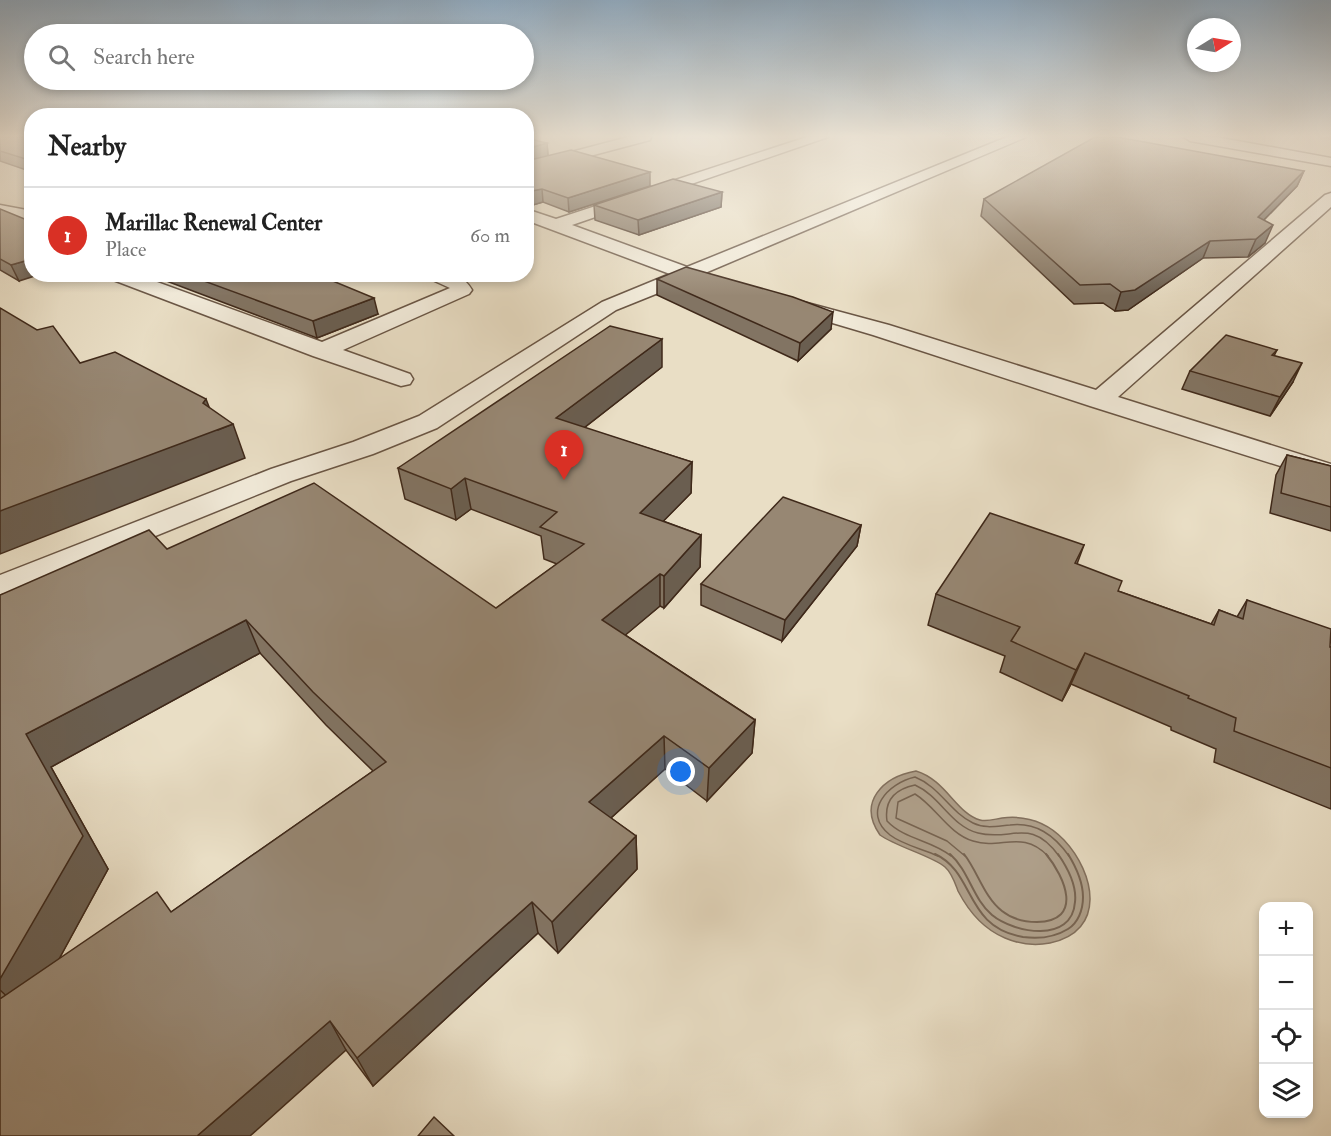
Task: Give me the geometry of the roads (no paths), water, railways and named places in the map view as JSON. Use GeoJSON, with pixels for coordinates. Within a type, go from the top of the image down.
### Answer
{"type":"FeatureCollection","features":[{"type":"Feature","properties":{"kind":"street"},"geometry":{"type":"LineString","coordinates":[[555,225],[661,190]]}},
{"type":"Feature","properties":{"kind":"street"},"geometry":{"type":"LineString","coordinates":[[0,588],[281,475],[363,448],[428,422],[609,306],[689,276],[894,190]]}},
{"type":"Feature","properties":{"kind":"street"},"geometry":{"type":"LineString","coordinates":[[1100,401],[1331,198]]}},
{"type":"Feature","properties":{"kind":"street"},"geometry":{"type":"LineString","coordinates":[[0,210],[24,212]]}},
{"type":"Feature","properties":{"kind":"street"},"geometry":{"type":"LineString","coordinates":[[534,217],[689,276],[723,285]]}},
{"type":"Feature","properties":{"kind":"street"},"geometry":{"type":"LineString","coordinates":[[136,282],[400,379]]}},
{"type":"Feature","properties":{"kind":"street"},"geometry":{"type":"LineString","coordinates":[[321,351],[462,290],[455,282]]}},
{"type":"Feature","properties":{"kind":"street"},"geometry":{"type":"LineString","coordinates":[[768,298],[881,330],[1100,401],[1331,472]]}},
{"type":"Feature","properties":{"kind":"water"},"geometry":{"type":"Polygon","coordinates":[[[916,771],[935,781],[964,811],[980,820],[1011,817],[1028,819],[1044,824],[1064,840],[1075,853],[1088,884],[1090,899],[1088,914],[1081,926],[1068,936],[1044,944],[1027,944],[1005,938],[983,925],[972,913],[945,867],[880,835],[871,812],[877,793],[893,779],[916,771]]]}},
{"type":"Feature","properties":{"kind":"place","name":"Marillac Renewal Center"},"geometry":{"type":"Point","coordinates":[564,480]}}]}
